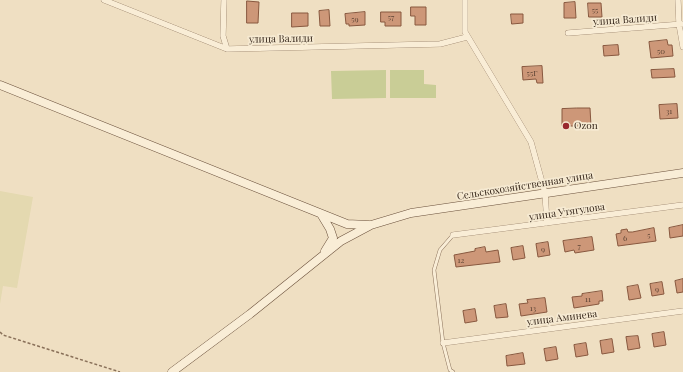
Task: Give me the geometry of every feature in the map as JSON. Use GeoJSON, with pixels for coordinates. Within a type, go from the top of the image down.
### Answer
{"type":"FeatureCollection","features":[{"type":"Feature","properties":{"kind":"main road"},"geometry":{"type":"LineString","coordinates":[[0,86],[347,224],[371,226]]}},
{"type":"Feature","properties":{"kind":"main road","name":"Сельскохозяйственная улица"},"geometry":{"type":"LineString","coordinates":[[371,226],[411,213],[683,173]]}},
{"type":"Feature","properties":{"kind":"main road"},"geometry":{"type":"LineString","coordinates":[[320,213],[330,229],[332,238],[320,258]]}},
{"type":"Feature","properties":{"kind":"main road"},"geometry":{"type":"LineString","coordinates":[[172,372],[243,319],[340,241],[371,226]]}},
{"type":"Feature","properties":{"kind":"street","name":"улица Валиди"},"geometry":{"type":"LineString","coordinates":[[104,0],[227,49],[440,44],[468,36]]}},
{"type":"Feature","properties":{"kind":"street"},"geometry":{"type":"LineString","coordinates":[[224,0],[224,36],[227,49]]}},
{"type":"Feature","properties":{"kind":"street"},"geometry":{"type":"LineString","coordinates":[[465,0],[464,32],[468,36],[531,142],[545,193],[547,223]]}},
{"type":"Feature","properties":{"kind":"street"},"geometry":{"type":"LineString","coordinates":[[678,0],[683,47]]}},
{"type":"Feature","properties":{"kind":"street","name":"улица Валиди"},"geometry":{"type":"LineString","coordinates":[[568,33],[681,24]]}},
{"type":"Feature","properties":{"kind":"street","name":"улица Утягулова"},"geometry":{"type":"LineString","coordinates":[[453,236],[683,205]]}},
{"type":"Feature","properties":{"kind":"street","name":"улица Аминева"},"geometry":{"type":"LineString","coordinates":[[443,342],[683,311]]}},
{"type":"Feature","properties":{"kind":"lane"},"geometry":{"type":"LineString","coordinates":[[453,236],[440,250],[434,270],[443,342],[450,370],[453,372]]}},
{"type":"Feature","properties":{"kind":"path"},"geometry":{"type":"LineString","coordinates":[[0,332],[3,335],[120,372]]}},
{"type":"Feature","properties":{"kind":"shaded area"},"geometry":{"type":"Polygon","coordinates":[[[0,191],[33,197],[17,288],[3,286],[0,304],[0,191]]]}},
{"type":"Feature","properties":{"kind":"green space"},"geometry":{"type":"Polygon","coordinates":[[[386,70],[386,98],[332,99],[331,71],[386,70]]]}},
{"type":"Feature","properties":{"kind":"green space"},"geometry":{"type":"Polygon","coordinates":[[[390,70],[424,70],[424,84],[436,85],[436,98],[390,98],[390,70]]]}},
{"type":"Feature","properties":{"kind":"building"},"geometry":{"type":"Polygon","coordinates":[[[247,1],[259,2],[258,23],[247,23],[247,1]]]}},
{"type":"Feature","properties":{"kind":"building"},"geometry":{"type":"Polygon","coordinates":[[[575,2],[576,18],[564,18],[564,3],[575,2]]]}},
{"type":"Feature","properties":{"kind":"building"},"geometry":{"type":"Polygon","coordinates":[[[588,3],[601,3],[602,17],[589,17],[588,3]]]}},
{"type":"Feature","properties":{"kind":"building"},"geometry":{"type":"Polygon","coordinates":[[[411,7],[426,7],[426,25],[415,25],[415,16],[411,16],[411,7]]]}},
{"type":"Feature","properties":{"kind":"building"},"geometry":{"type":"Polygon","coordinates":[[[329,10],[330,26],[320,26],[319,11],[329,10]]]}},
{"type":"Feature","properties":{"kind":"building"},"geometry":{"type":"Polygon","coordinates":[[[365,12],[365,25],[349,26],[349,24],[346,24],[345,14],[365,12]]]}},
{"type":"Feature","properties":{"kind":"building"},"geometry":{"type":"Polygon","coordinates":[[[381,12],[401,12],[401,26],[385,26],[385,22],[381,22],[381,12]]]}},
{"type":"Feature","properties":{"kind":"building"},"geometry":{"type":"Polygon","coordinates":[[[292,13],[308,13],[308,26],[292,27],[292,13]]]}},
{"type":"Feature","properties":{"kind":"building"},"geometry":{"type":"Polygon","coordinates":[[[511,14],[523,14],[523,23],[512,24],[511,14]]]}},
{"type":"Feature","properties":{"kind":"building"},"geometry":{"type":"Polygon","coordinates":[[[667,40],[668,45],[672,45],[673,56],[651,58],[649,42],[667,40]]]}},
{"type":"Feature","properties":{"kind":"building"},"geometry":{"type":"Polygon","coordinates":[[[618,45],[619,55],[604,56],[603,46],[618,45]]]}},
{"type":"Feature","properties":{"kind":"building"},"geometry":{"type":"Polygon","coordinates":[[[542,66],[543,83],[537,83],[536,79],[523,80],[522,67],[542,66]]]}},
{"type":"Feature","properties":{"kind":"building"},"geometry":{"type":"Polygon","coordinates":[[[674,69],[675,77],[652,78],[651,70],[674,69]]]}},
{"type":"Feature","properties":{"kind":"building"},"geometry":{"type":"Polygon","coordinates":[[[677,104],[678,118],[660,119],[659,105],[677,104]]]}},
{"type":"Feature","properties":{"kind":"building"},"geometry":{"type":"Polygon","coordinates":[[[590,108],[591,126],[562,126],[562,109],[590,108]]]}},
{"type":"Feature","properties":{"kind":"building"},"geometry":{"type":"Polygon","coordinates":[[[683,225],[683,236],[670,238],[669,228],[683,225]]]}},
{"type":"Feature","properties":{"kind":"building"},"geometry":{"type":"Polygon","coordinates":[[[654,228],[656,241],[618,246],[616,234],[621,233],[621,230],[627,229],[628,232],[632,232],[654,228]]]}},
{"type":"Feature","properties":{"kind":"building"},"geometry":{"type":"Polygon","coordinates":[[[592,237],[594,250],[575,253],[574,250],[565,252],[563,241],[592,237]]]}},
{"type":"Feature","properties":{"kind":"building"},"geometry":{"type":"Polygon","coordinates":[[[548,242],[550,255],[538,257],[536,244],[548,242]]]}},
{"type":"Feature","properties":{"kind":"building"},"geometry":{"type":"Polygon","coordinates":[[[523,246],[525,258],[513,260],[511,248],[523,246]]]}},
{"type":"Feature","properties":{"kind":"building"},"geometry":{"type":"Polygon","coordinates":[[[485,247],[486,252],[498,250],[500,262],[456,267],[454,255],[475,251],[475,249],[485,247]]]}},
{"type":"Feature","properties":{"kind":"building"},"geometry":{"type":"Polygon","coordinates":[[[683,279],[683,292],[677,293],[675,281],[683,279]]]}},
{"type":"Feature","properties":{"kind":"building"},"geometry":{"type":"Polygon","coordinates":[[[662,282],[664,294],[652,296],[650,284],[662,282]]]}},
{"type":"Feature","properties":{"kind":"building"},"geometry":{"type":"Polygon","coordinates":[[[638,285],[641,298],[629,300],[627,287],[638,285]]]}},
{"type":"Feature","properties":{"kind":"building"},"geometry":{"type":"Polygon","coordinates":[[[602,291],[603,301],[599,301],[599,304],[574,308],[572,297],[602,291]]]}},
{"type":"Feature","properties":{"kind":"building"},"geometry":{"type":"Polygon","coordinates":[[[545,298],[547,312],[521,316],[519,304],[528,303],[527,300],[545,298]]]}},
{"type":"Feature","properties":{"kind":"building"},"geometry":{"type":"Polygon","coordinates":[[[506,304],[508,317],[496,318],[494,306],[506,304]]]}},
{"type":"Feature","properties":{"kind":"building"},"geometry":{"type":"Polygon","coordinates":[[[475,309],[477,321],[465,323],[463,311],[475,309]]]}},
{"type":"Feature","properties":{"kind":"building"},"geometry":{"type":"Polygon","coordinates":[[[664,332],[666,345],[654,347],[652,334],[664,332]]]}},
{"type":"Feature","properties":{"kind":"building"},"geometry":{"type":"Polygon","coordinates":[[[638,336],[640,348],[628,350],[626,337],[638,336]]]}},
{"type":"Feature","properties":{"kind":"building"},"geometry":{"type":"Polygon","coordinates":[[[612,339],[614,352],[602,354],[600,341],[612,339]]]}},
{"type":"Feature","properties":{"kind":"building"},"geometry":{"type":"Polygon","coordinates":[[[586,343],[588,355],[576,357],[574,345],[586,343]]]}},
{"type":"Feature","properties":{"kind":"building"},"geometry":{"type":"Polygon","coordinates":[[[556,347],[558,359],[546,361],[544,349],[556,347]]]}},
{"type":"Feature","properties":{"kind":"building"},"geometry":{"type":"Polygon","coordinates":[[[523,353],[525,364],[507,366],[506,356],[523,353]]]}},
{"type":"Feature","properties":{"kind":"place","name":"Ozon"},"geometry":{"type":"Point","coordinates":[566,126]}}]}
